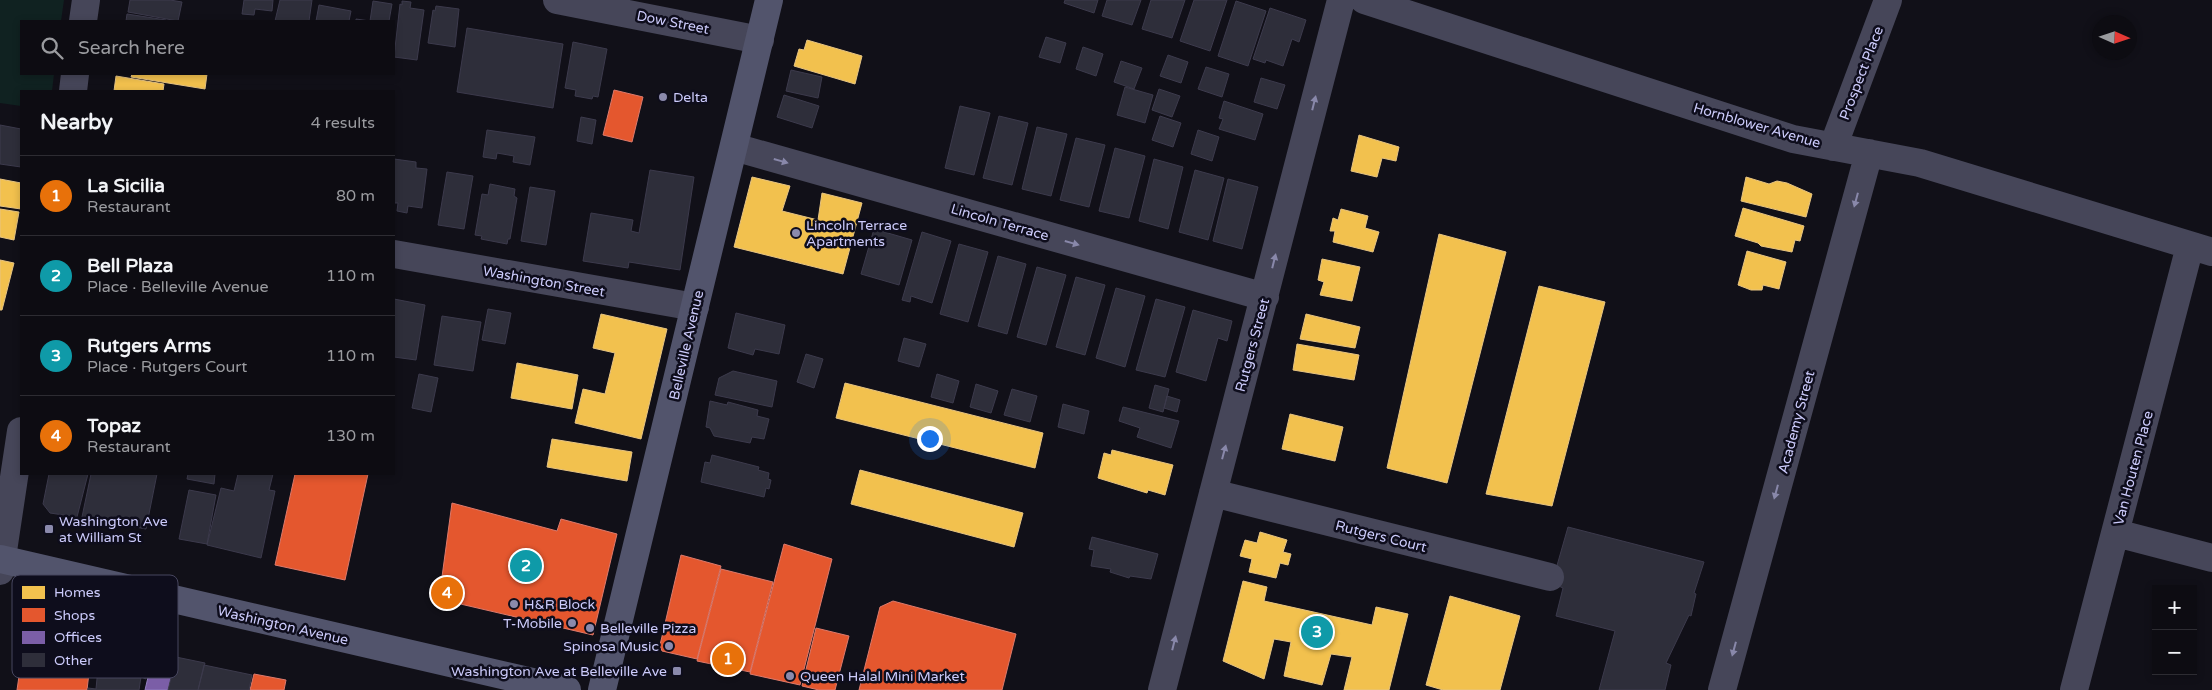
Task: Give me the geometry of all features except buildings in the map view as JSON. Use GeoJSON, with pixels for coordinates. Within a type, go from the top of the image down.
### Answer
{"type":"FeatureCollection","features":[{"type":"Feature","properties":{"kind":"main road","name":"Belleville Avenue"},"geometry":{"type":"LineString","coordinates":[[602,690],[769,0]]}},
{"type":"Feature","properties":{"kind":"main road","name":"Washington Avenue"},"geometry":{"type":"LineString","coordinates":[[0,563],[54,575]]}},
{"type":"Feature","properties":{"kind":"main road","name":"Washington Avenue"},"geometry":{"type":"LineString","coordinates":[[178,603],[567,690]]}},
{"type":"Feature","properties":{"kind":"street"},"geometry":{"type":"LineString","coordinates":[[83,20],[86,0]]}},
{"type":"Feature","properties":{"kind":"street","name":"Dow Street"},"geometry":{"type":"LineString","coordinates":[[557,0],[760,40]]}},
{"type":"Feature","properties":{"kind":"street","name":"Rutgers Street"},"geometry":{"type":"LineString","coordinates":[[1162,690],[1265,298],[1340,0]]}},
{"type":"Feature","properties":{"kind":"street","name":"Hornblower Avenue"},"geometry":{"type":"LineString","coordinates":[[1364,0],[1793,139],[1920,163],[2201,249]]}},
{"type":"Feature","properties":{"kind":"street","name":"Prospect Place"},"geometry":{"type":"LineString","coordinates":[[1833,147],[1888,0]]}},
{"type":"Feature","properties":{"kind":"street"},"geometry":{"type":"LineString","coordinates":[[73,90],[76,75]]}},
{"type":"Feature","properties":{"kind":"street","name":"Lincoln Terrace"},"geometry":{"type":"LineString","coordinates":[[734,147],[1265,298]]}},
{"type":"Feature","properties":{"kind":"street","name":"Academy Street"},"geometry":{"type":"LineString","coordinates":[[1722,690],[1869,153]]}},
{"type":"Feature","properties":{"kind":"street","name":"Van Houten Place"},"geometry":{"type":"LineString","coordinates":[[2074,690],[2116,534],[2201,249]]}},
{"type":"Feature","properties":{"kind":"street","name":"Washington Street"},"geometry":{"type":"LineString","coordinates":[[395,254],[695,307]]}},
{"type":"Feature","properties":{"kind":"street"},"geometry":{"type":"LineString","coordinates":[[0,563],[20,437]]}},
{"type":"Feature","properties":{"kind":"street","name":"Rutgers Court"},"geometry":{"type":"LineString","coordinates":[[1213,493],[1550,577]]}},
{"type":"Feature","properties":{"kind":"street"},"geometry":{"type":"LineString","coordinates":[[2116,534],[2212,558]]}},
{"type":"Feature","properties":{"kind":"shaded area"},"geometry":{"type":"Polygon","coordinates":[[[0,0],[64,0],[61,20],[20,20],[20,75],[54,75],[52,90],[20,90],[20,106],[0,103],[0,0]]]}},
{"type":"Feature","properties":{"kind":"place","name":"Delta"},"geometry":{"type":"Point","coordinates":[663,97]}},
{"type":"Feature","properties":{"kind":"place","name":"Lincoln Terrace Apartments"},"geometry":{"type":"Point","coordinates":[796,233]}},
{"type":"Feature","properties":{"kind":"place","name":"Washington Ave at William St"},"geometry":{"type":"Point","coordinates":[49,529]}},
{"type":"Feature","properties":{"kind":"place","name":"Bell Plaza"},"geometry":{"type":"Point","coordinates":[526,566]}},
{"type":"Feature","properties":{"kind":"place","name":"Topaz"},"geometry":{"type":"Point","coordinates":[447,593]}},
{"type":"Feature","properties":{"kind":"place","name":"H&R Block"},"geometry":{"type":"Point","coordinates":[514,604]}},
{"type":"Feature","properties":{"kind":"place","name":"T-Mobile"},"geometry":{"type":"Point","coordinates":[572,623]}},
{"type":"Feature","properties":{"kind":"place","name":"Belleville Pizza"},"geometry":{"type":"Point","coordinates":[590,628]}},
{"type":"Feature","properties":{"kind":"place","name":"Rutgers Arms"},"geometry":{"type":"Point","coordinates":[1317,632]}},
{"type":"Feature","properties":{"kind":"place","name":"Spinosa Music"},"geometry":{"type":"Point","coordinates":[669,646]}},
{"type":"Feature","properties":{"kind":"place","name":"La Sicilia"},"geometry":{"type":"Point","coordinates":[728,659]}},
{"type":"Feature","properties":{"kind":"place","name":"Washington Ave at Belleville Ave"},"geometry":{"type":"Point","coordinates":[677,671]}},
{"type":"Feature","properties":{"kind":"place","name":"Queen Halal Mini Market"},"geometry":{"type":"Point","coordinates":[790,676]}}]}
